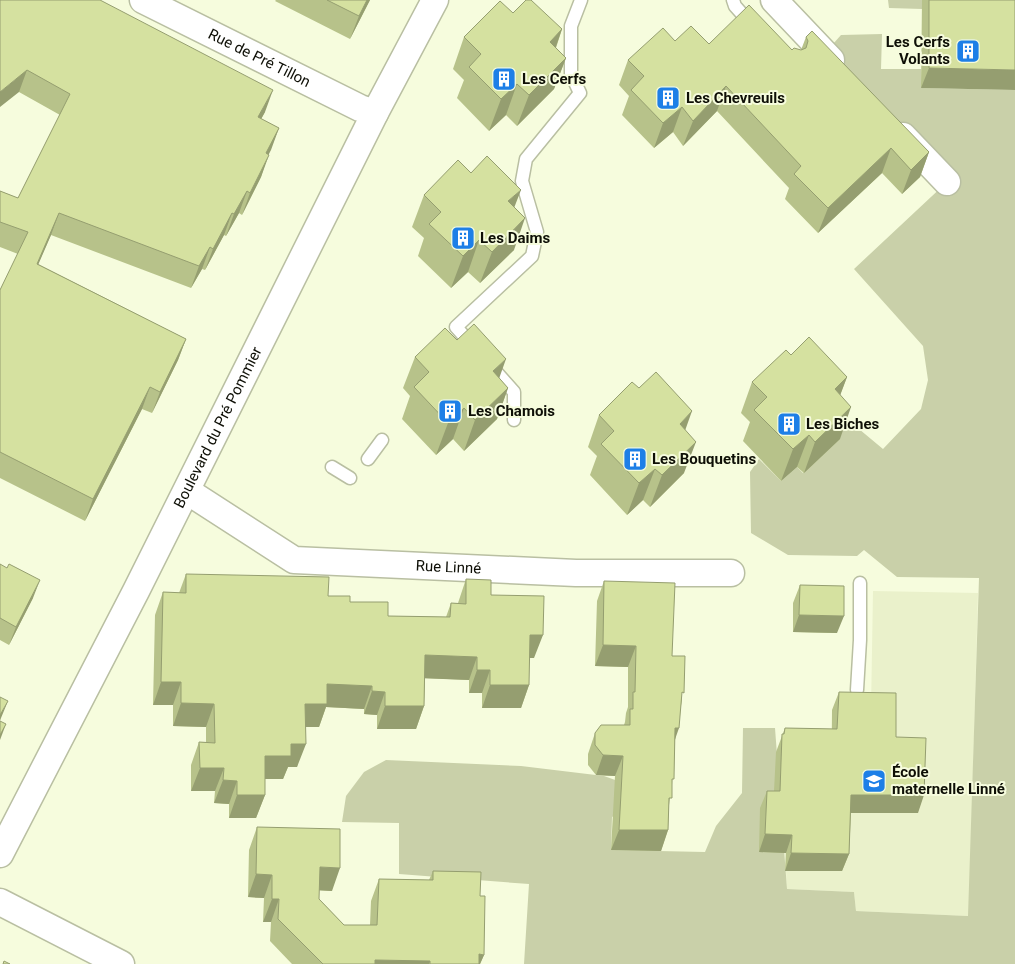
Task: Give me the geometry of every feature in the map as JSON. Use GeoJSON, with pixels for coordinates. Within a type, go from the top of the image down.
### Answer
{"type":"FeatureCollection","features":[{"type":"Feature","properties":{"kind":"street","name":"Rue de Pré Tillon"},"geometry":{"type":"LineString","coordinates":[[143,0],[360,108],[376,113]]}},
{"type":"Feature","properties":{"kind":"street","name":"Boulevard du Pré Pommier"},"geometry":{"type":"LineString","coordinates":[[0,854],[186,491],[376,113],[436,0]]}},
{"type":"Feature","properties":{"kind":"street"},"geometry":{"type":"LineString","coordinates":[[774,0],[845,75]]}},
{"type":"Feature","properties":{"kind":"street"},"geometry":{"type":"LineString","coordinates":[[886,118],[947,182]]}},
{"type":"Feature","properties":{"kind":"street","name":"Rue Linné"},"geometry":{"type":"LineString","coordinates":[[186,491],[294,560],[576,573],[731,572]]}},
{"type":"Feature","properties":{"kind":"street"},"geometry":{"type":"LineString","coordinates":[[0,902],[121,964]]}},
{"type":"Feature","properties":{"kind":"lane"},"geometry":{"type":"LineString","coordinates":[[514,420],[514,392],[456,327],[532,256],[537,232],[522,181],[526,159],[580,93],[571,74],[571,26],[581,0]]}},
{"type":"Feature","properties":{"kind":"lane"},"geometry":{"type":"LineString","coordinates":[[733,0],[735,6],[760,34]]}},
{"type":"Feature","properties":{"kind":"lane"},"geometry":{"type":"LineString","coordinates":[[368,459],[382,440]]}},
{"type":"Feature","properties":{"kind":"lane"},"geometry":{"type":"LineString","coordinates":[[332,467],[350,478]]}},
{"type":"Feature","properties":{"kind":"lane"},"geometry":{"type":"LineString","coordinates":[[857,690],[860,640],[860,582]]}},
{"type":"Feature","properties":{"kind":"shaded area"},"geometry":{"type":"Polygon","coordinates":[[[888,0],[922,0],[922,9],[889,8],[888,0]]]}},
{"type":"Feature","properties":{"kind":"shaded area"},"geometry":{"type":"Polygon","coordinates":[[[882,34],[881,69],[921,69],[922,88],[1015,90],[1015,964],[524,964],[529,884],[399,874],[399,823],[342,822],[346,796],[364,772],[386,760],[521,766],[604,776],[618,781],[614,816],[612,817],[611,850],[705,852],[716,826],[742,793],[743,728],[775,728],[787,889],[854,892],[856,911],[968,916],[979,578],[897,577],[864,550],[857,556],[788,555],[751,533],[750,472],[759,459],[781,481],[797,467],[803,473],[835,409],[883,449],[921,409],[928,380],[923,346],[854,269],[947,182],[825,53],[841,35],[882,34]]]}},
{"type":"Feature","properties":{"kind":"shaded area","name":"École maternelle Linné"},"geometry":{"type":"Polygon","coordinates":[[[873,591],[978,593],[969,916],[856,911],[854,892],[787,889],[785,853],[759,852],[760,808],[830,753],[832,710],[871,710],[873,591]]]}},
{"type":"Feature","properties":{"kind":"building"},"geometry":{"type":"Polygon","coordinates":[[[0,0],[100,0],[273,90],[258,117],[279,128],[266,153],[269,155],[250,193],[247,191],[234,214],[232,213],[213,249],[210,247],[199,266],[59,213],[37,264],[186,339],[160,392],[150,387],[93,499],[0,452],[0,290],[28,232],[0,222],[0,191],[18,198],[70,94],[27,70],[0,92],[0,0]]]}},
{"type":"Feature","properties":{"kind":"building"},"geometry":{"type":"Polygon","coordinates":[[[327,0],[367,0],[359,16],[327,0]]]}},
{"type":"Feature","properties":{"kind":"building"},"geometry":{"type":"Polygon","coordinates":[[[526,0],[531,0],[562,29],[550,42],[566,58],[529,95],[517,84],[501,99],[469,67],[481,54],[464,37],[500,1],[513,13],[526,0]]]}},
{"type":"Feature","properties":{"kind":"building"},"geometry":{"type":"Polygon","coordinates":[[[929,0],[1015,0],[1015,70],[929,68],[929,0]]]}},
{"type":"Feature","properties":{"kind":"building"},"geometry":{"type":"Polygon","coordinates":[[[749,5],[792,50],[794,48],[801,50],[806,48],[808,41],[806,37],[812,31],[929,152],[911,170],[891,148],[828,208],[794,174],[801,166],[726,86],[693,121],[682,107],[663,123],[631,90],[644,76],[628,60],[663,28],[675,41],[691,26],[709,44],[749,5]]]}},
{"type":"Feature","properties":{"kind":"building"},"geometry":{"type":"Polygon","coordinates":[[[487,156],[521,190],[508,201],[525,218],[492,252],[479,240],[463,256],[429,224],[441,212],[424,195],[458,160],[471,173],[487,156]]]}},
{"type":"Feature","properties":{"kind":"building"},"geometry":{"type":"Polygon","coordinates":[[[474,324],[506,359],[493,371],[508,388],[475,420],[464,408],[448,423],[414,387],[429,372],[415,357],[445,328],[457,340],[474,324]]]}},
{"type":"Feature","properties":{"kind":"building"},"geometry":{"type":"Polygon","coordinates":[[[809,337],[847,377],[835,389],[851,407],[815,442],[809,435],[793,449],[754,410],[767,397],[752,382],[786,350],[791,355],[809,337]]]}},
{"type":"Feature","properties":{"kind":"building"},"geometry":{"type":"Polygon","coordinates":[[[656,372],[692,411],[680,424],[696,442],[662,475],[655,469],[639,483],[601,444],[614,431],[599,415],[632,382],[639,388],[656,372]]]}},
{"type":"Feature","properties":{"kind":"building"},"geometry":{"type":"Polygon","coordinates":[[[0,564],[7,568],[9,564],[40,580],[16,627],[0,618],[0,564]]]}},
{"type":"Feature","properties":{"kind":"building"},"geometry":{"type":"Polygon","coordinates":[[[186,574],[329,577],[328,596],[350,596],[350,602],[388,602],[388,616],[450,617],[451,603],[466,604],[466,579],[491,580],[491,595],[544,596],[543,635],[530,635],[529,685],[490,685],[490,670],[477,670],[477,657],[425,655],[424,706],[385,706],[385,692],[372,691],[372,686],[327,684],[327,704],[305,704],[306,744],[291,744],[291,756],[265,756],[265,795],[237,795],[237,781],[223,780],[224,768],[200,768],[199,742],[215,743],[214,704],[181,703],[181,682],[161,682],[163,592],[186,593],[186,574]]]}},
{"type":"Feature","properties":{"kind":"building"},"geometry":{"type":"Polygon","coordinates":[[[604,581],[675,583],[672,656],[685,656],[684,693],[682,692],[679,728],[675,728],[674,779],[672,779],[672,798],[669,798],[668,830],[619,830],[623,756],[603,755],[595,745],[595,733],[601,725],[630,725],[630,709],[633,709],[633,692],[635,692],[636,646],[603,645],[604,581]]]}},
{"type":"Feature","properties":{"kind":"building"},"geometry":{"type":"Polygon","coordinates":[[[800,585],[844,586],[844,616],[799,615],[800,585]]]}},
{"type":"Feature","properties":{"kind":"building"},"geometry":{"type":"Polygon","coordinates":[[[839,692],[896,693],[896,737],[926,738],[924,795],[851,795],[849,854],[791,853],[792,835],[765,834],[767,791],[780,791],[782,734],[784,734],[785,728],[837,729],[839,692]]]}},
{"type":"Feature","properties":{"kind":"building"},"geometry":{"type":"Polygon","coordinates":[[[0,697],[8,701],[0,715],[0,697]]]}},
{"type":"Feature","properties":{"kind":"building"},"geometry":{"type":"Polygon","coordinates":[[[0,721],[6,724],[0,735],[0,721]]]}},
{"type":"Feature","properties":{"kind":"building"},"geometry":{"type":"Polygon","coordinates":[[[257,827],[340,829],[340,868],[320,867],[319,899],[344,925],[377,925],[379,879],[433,880],[433,871],[481,872],[480,896],[485,896],[484,955],[479,954],[479,964],[430,964],[430,961],[375,960],[375,964],[323,964],[278,919],[279,899],[272,899],[272,875],[256,874],[257,827]]]}},
{"type":"Feature","properties":{"kind":"place","name":"Les Cerfs Volants"},"geometry":{"type":"Point","coordinates":[968,51]}},
{"type":"Feature","properties":{"kind":"place","name":"Les Cerfs"},"geometry":{"type":"Point","coordinates":[504,79]}},
{"type":"Feature","properties":{"kind":"place","name":"Les Chevreuils"},"geometry":{"type":"Point","coordinates":[668,98]}},
{"type":"Feature","properties":{"kind":"place","name":"Les Daims"},"geometry":{"type":"Point","coordinates":[463,238]}},
{"type":"Feature","properties":{"kind":"place","name":"Les Chamois"},"geometry":{"type":"Point","coordinates":[450,411]}},
{"type":"Feature","properties":{"kind":"place","name":"Les Biches"},"geometry":{"type":"Point","coordinates":[789,424]}},
{"type":"Feature","properties":{"kind":"place","name":"Les Bouquetins"},"geometry":{"type":"Point","coordinates":[635,459]}},
{"type":"Feature","properties":{"kind":"place","name":"École maternelle Linné"},"geometry":{"type":"Point","coordinates":[874,781]}}]}
